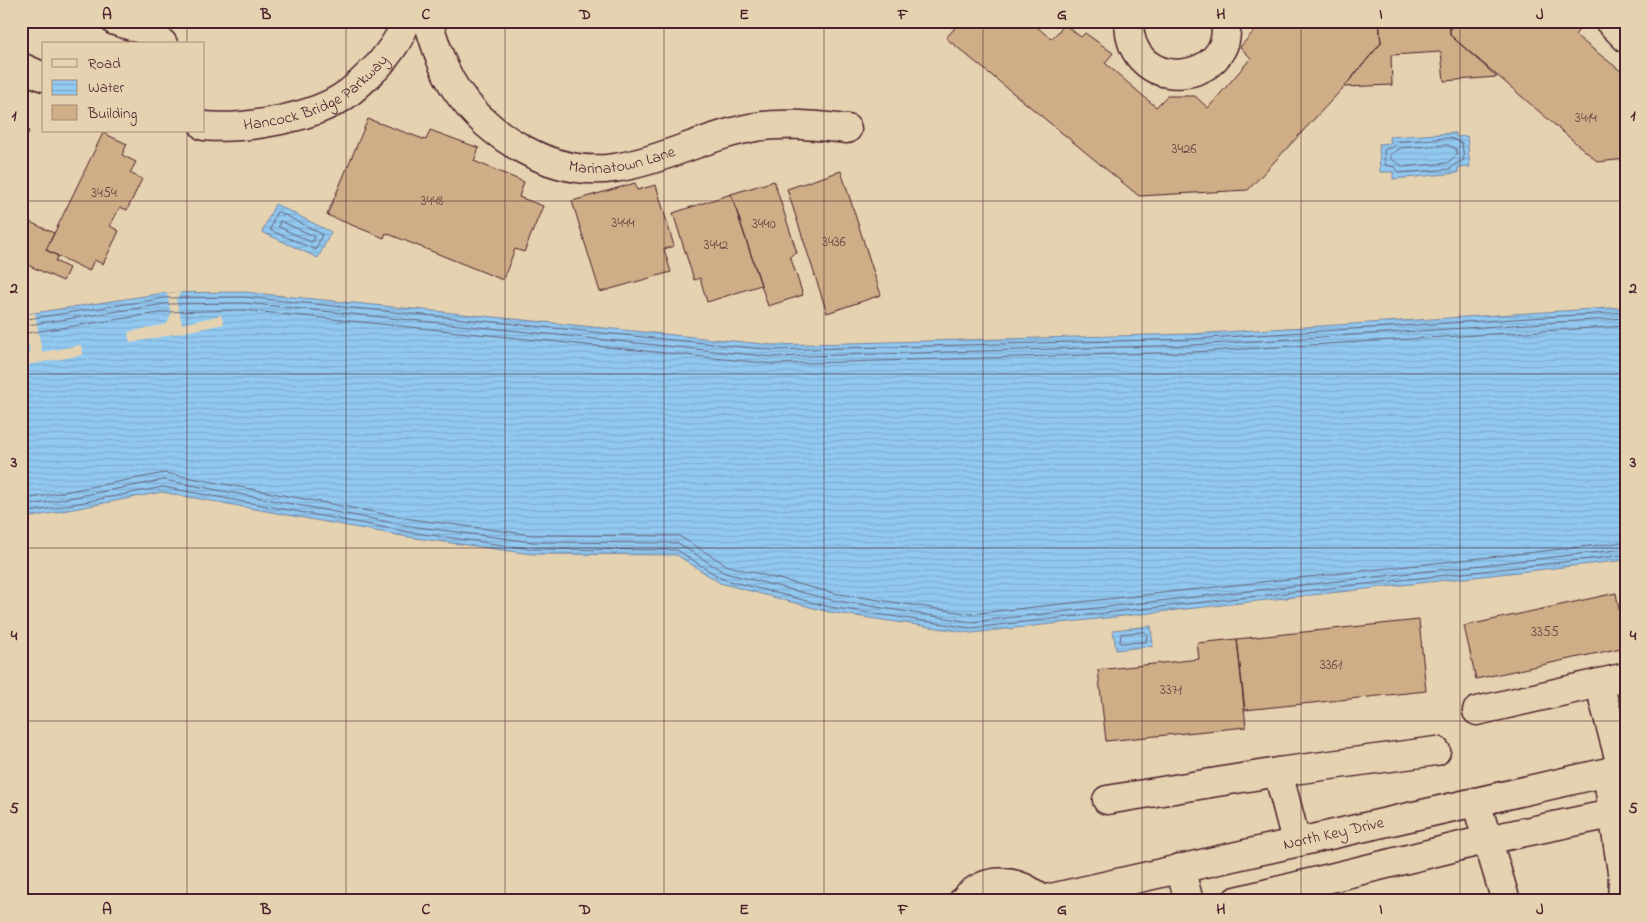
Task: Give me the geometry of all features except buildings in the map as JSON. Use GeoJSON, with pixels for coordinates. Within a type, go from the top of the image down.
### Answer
{"type":"FeatureCollection","features":[{"type":"Feature","properties":{"kind":"street"},"geometry":{"type":"LineString","coordinates":[[115,21],[150,32],[161,42]]}},
{"type":"Feature","properties":{"kind":"street","name":"Hancock Bridge Parkway"},"geometry":{"type":"LineString","coordinates":[[205,126],[240,126],[263,123],[316,108],[346,95],[390,52],[406,21]]}},
{"type":"Feature","properties":{"kind":"street","name":"Marinatown Lane"},"geometry":{"type":"LineString","coordinates":[[428,21],[440,57],[460,94],[476,114],[505,139],[537,157],[575,168],[613,168],[660,156],[721,134],[757,127],[796,125],[847,129]]}},
{"type":"Feature","properties":{"kind":"street"},"geometry":{"type":"LineString","coordinates":[[1129,21],[1132,42],[1143,62],[1156,70],[1170,75],[1187,74],[1195,71],[1202,68],[1215,57],[1223,42],[1225,21]]}},
{"type":"Feature","properties":{"kind":"street"},"geometry":{"type":"LineString","coordinates":[[1609,21],[1626,38]]}},
{"type":"Feature","properties":{"kind":"street"},"geometry":{"type":"LineString","coordinates":[[390,52],[419,48],[440,57]]}},
{"type":"Feature","properties":{"kind":"street"},"geometry":{"type":"LineString","coordinates":[[21,67],[42,76]]}},
{"type":"Feature","properties":{"kind":"street"},"geometry":{"type":"LineString","coordinates":[[1477,711],[1626,677]]}},
{"type":"Feature","properties":{"kind":"street"},"geometry":{"type":"LineString","coordinates":[[1599,683],[1618,770],[1623,878],[1622,901]]}},
{"type":"Feature","properties":{"kind":"street"},"geometry":{"type":"LineString","coordinates":[[1106,800],[1278,772],[1436,751]]}},
{"type":"Feature","properties":{"kind":"street","name":"North Key Drive"},"geometry":{"type":"LineString","coordinates":[[1042,900],[1296,841],[1618,770]]}},
{"type":"Feature","properties":{"kind":"street"},"geometry":{"type":"LineString","coordinates":[[1278,772],[1296,841]]}},
{"type":"Feature","properties":{"kind":"street"},"geometry":{"type":"LineString","coordinates":[[1476,802],[1506,901]]}},
{"type":"Feature","properties":{"kind":"street"},"geometry":{"type":"LineString","coordinates":[[1236,901],[1488,840],[1620,812]]}},
{"type":"Feature","properties":{"kind":"street"},"geometry":{"type":"LineString","coordinates":[[1180,868],[1189,901]]}},
{"type":"Feature","properties":{"kind":"street"},"geometry":{"type":"LineString","coordinates":[[963,901],[981,886],[996,882],[1014,883],[1028,888],[1042,900]]}},
{"type":"Feature","properties":{"kind":"water"},"geometry":{"type":"Polygon","coordinates":[[[1456,133],[1456,137],[1467,136],[1470,167],[1458,168],[1458,173],[1393,179],[1393,172],[1380,172],[1379,144],[1391,143],[1389,137],[1456,133]]]}},
{"type":"Feature","properties":{"kind":"water"},"geometry":{"type":"Polygon","coordinates":[[[275,204],[331,232],[318,258],[262,232],[275,204]]]}},
{"type":"Feature","properties":{"kind":"water"},"geometry":{"type":"Polygon","coordinates":[[[244,292],[773,345],[1192,334],[1626,307],[1626,560],[971,633],[829,612],[720,583],[677,555],[532,554],[408,537],[162,492],[21,519],[21,315],[164,293],[244,292]]]}},
{"type":"Feature","properties":{"kind":"water"},"geometry":{"type":"Polygon","coordinates":[[[1151,626],[1153,646],[1116,650],[1113,630],[1151,626]]]}},
{"type":"Feature","properties":{"kind":"pier"},"geometry":{"type":"Polygon","coordinates":[[[181,292],[176,299],[182,324],[221,315],[224,324],[130,343],[128,332],[167,324],[171,314],[167,293],[181,292]]]}},
{"type":"Feature","properties":{"kind":"pier"},"geometry":{"type":"Polygon","coordinates":[[[35,313],[42,352],[81,345],[83,355],[21,366],[21,355],[30,353],[23,315],[35,313]]]}}]}
